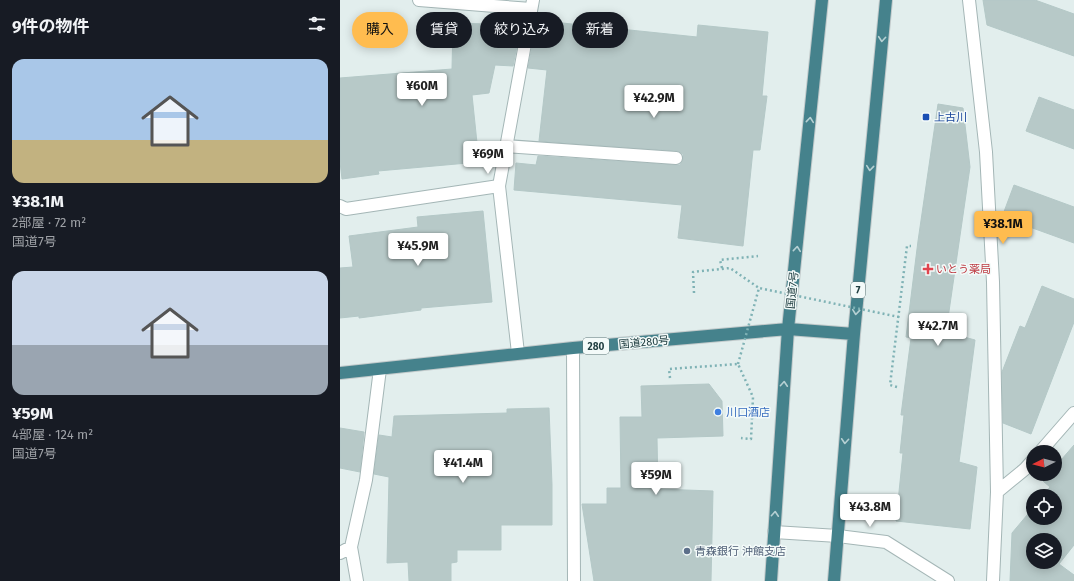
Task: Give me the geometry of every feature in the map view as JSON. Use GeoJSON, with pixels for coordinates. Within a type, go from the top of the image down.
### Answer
{"type":"FeatureCollection","features":[{"type":"Feature","properties":{"kind":"highway","name":"国道7号"},"geometry":{"type":"LineString","coordinates":[[771,581],[788,329],[822,0]]}},
{"type":"Feature","properties":{"kind":"highway","name":"7"},"geometry":{"type":"LineString","coordinates":[[834,581],[854,334],[886,0]]}},
{"type":"Feature","properties":{"kind":"highway","name":"国道280号"},"geometry":{"type":"LineString","coordinates":[[340,373],[518,353],[788,329],[854,334]]}},
{"type":"Feature","properties":{"kind":"street"},"geometry":{"type":"LineString","coordinates":[[419,0],[532,5],[499,186],[518,353]]}},
{"type":"Feature","properties":{"kind":"street"},"geometry":{"type":"LineString","coordinates":[[969,0],[986,152],[993,282],[997,492],[993,581]]}},
{"type":"Feature","properties":{"kind":"street"},"geometry":{"type":"LineString","coordinates":[[506,146],[676,158]]}},
{"type":"Feature","properties":{"kind":"street"},"geometry":{"type":"LineString","coordinates":[[340,206],[346,209],[499,186]]}},
{"type":"Feature","properties":{"kind":"street"},"geometry":{"type":"LineString","coordinates":[[573,348],[574,581]]}},
{"type":"Feature","properties":{"kind":"street"},"geometry":{"type":"LineString","coordinates":[[357,581],[351,547],[366,480],[380,369]]}},
{"type":"Feature","properties":{"kind":"street"},"geometry":{"type":"LineString","coordinates":[[1046,445],[1074,413]]}},
{"type":"Feature","properties":{"kind":"street"},"geometry":{"type":"LineString","coordinates":[[997,492],[1026,468]]}},
{"type":"Feature","properties":{"kind":"street"},"geometry":{"type":"LineString","coordinates":[[774,532],[838,536],[886,542],[948,581]]}},
{"type":"Feature","properties":{"kind":"street"},"geometry":{"type":"LineString","coordinates":[[340,553],[351,547]]}},
{"type":"Feature","properties":{"kind":"path"},"geometry":{"type":"LineString","coordinates":[[897,387],[890,385],[907,246],[911,246]]}},
{"type":"Feature","properties":{"kind":"path"},"geometry":{"type":"LineString","coordinates":[[722,268],[720,260],[758,256]]}},
{"type":"Feature","properties":{"kind":"path"},"geometry":{"type":"LineString","coordinates":[[694,293],[693,272],[730,268],[759,288],[899,316]]}},
{"type":"Feature","properties":{"kind":"path"},"geometry":{"type":"LineString","coordinates":[[741,438],[752,439],[753,397],[738,364],[759,288]]}},
{"type":"Feature","properties":{"kind":"path"},"geometry":{"type":"LineString","coordinates":[[670,378],[669,369],[738,364]]}},
{"type":"Feature","properties":{"kind":"building"},"geometry":{"type":"Polygon","coordinates":[[[983,0],[1035,0],[1074,14],[1074,56],[987,25],[983,0]]]}},
{"type":"Feature","properties":{"kind":"building"},"geometry":{"type":"Polygon","coordinates":[[[564,23],[572,24],[572,48],[628,48],[628,30],[697,37],[698,25],[768,32],[762,96],[767,96],[760,150],[753,150],[743,246],[678,238],[682,205],[514,190],[516,163],[536,165],[538,156],[675,165],[680,165],[683,159],[683,154],[677,151],[539,141],[547,70],[528,68],[532,48],[564,48],[564,23]]]}},
{"type":"Feature","properties":{"kind":"building"},"geometry":{"type":"Polygon","coordinates":[[[472,24],[480,24],[480,48],[517,48],[513,66],[495,65],[489,93],[472,95],[479,162],[378,171],[379,174],[342,179],[340,162],[340,78],[452,69],[452,48],[472,48],[472,24]]]}},
{"type":"Feature","properties":{"kind":"building"},"geometry":{"type":"Polygon","coordinates":[[[1039,97],[1074,110],[1074,149],[1026,131],[1039,97]]]}},
{"type":"Feature","properties":{"kind":"building"},"geometry":{"type":"Polygon","coordinates":[[[938,104],[963,108],[970,167],[946,332],[975,340],[959,462],[977,467],[970,529],[896,521],[903,453],[900,453],[904,415],[901,415],[911,338],[906,337],[938,104]]]}},
{"type":"Feature","properties":{"kind":"building"},"geometry":{"type":"Polygon","coordinates":[[[1014,185],[1074,207],[1074,243],[1002,217],[1014,185]]]}},
{"type":"Feature","properties":{"kind":"building"},"geometry":{"type":"Polygon","coordinates":[[[483,211],[492,302],[421,308],[421,310],[359,318],[359,316],[340,318],[340,268],[353,267],[349,236],[418,227],[417,217],[483,211]]]}},
{"type":"Feature","properties":{"kind":"building"},"geometry":{"type":"Polygon","coordinates":[[[1042,286],[1074,299],[1074,322],[1031,434],[1003,423],[1002,372],[1020,326],[1025,328],[1042,286]]]}},
{"type":"Feature","properties":{"kind":"building"},"geometry":{"type":"Polygon","coordinates":[[[709,384],[722,401],[723,436],[657,438],[658,489],[713,491],[711,581],[594,581],[582,504],[607,504],[607,488],[621,488],[620,417],[642,417],[641,386],[709,384]]]}},
{"type":"Feature","properties":{"kind":"building"},"geometry":{"type":"Polygon","coordinates":[[[549,408],[552,525],[501,525],[501,550],[457,550],[457,562],[451,563],[451,581],[409,581],[408,562],[387,563],[389,477],[374,474],[379,435],[392,437],[394,416],[507,413],[507,409],[549,408]]]}},
{"type":"Feature","properties":{"kind":"building"},"geometry":{"type":"Polygon","coordinates":[[[340,428],[364,432],[360,472],[340,468],[340,428]]]}},
{"type":"Feature","properties":{"kind":"building"},"geometry":{"type":"Polygon","coordinates":[[[1074,445],[1074,545],[1062,560],[1062,533],[1026,533],[1026,569],[1062,569],[1062,566],[1074,575],[1074,581],[1010,581],[1012,533],[1026,516],[1026,525],[1062,525],[1062,489],[1048,489],[1050,487],[1043,481],[1062,481],[1062,459],[1074,445]]]}},
{"type":"Feature","properties":{"kind":"place","name":"上古川"},"geometry":{"type":"Point","coordinates":[926,117]}},
{"type":"Feature","properties":{"kind":"place","name":"いとう薬局"},"geometry":{"type":"Point","coordinates":[928,269]}},
{"type":"Feature","properties":{"kind":"place","name":"川口酒店"},"geometry":{"type":"Point","coordinates":[718,412]}},
{"type":"Feature","properties":{"kind":"place","name":"青森銀行 沖館支店"},"geometry":{"type":"Point","coordinates":[687,551]}}]}
